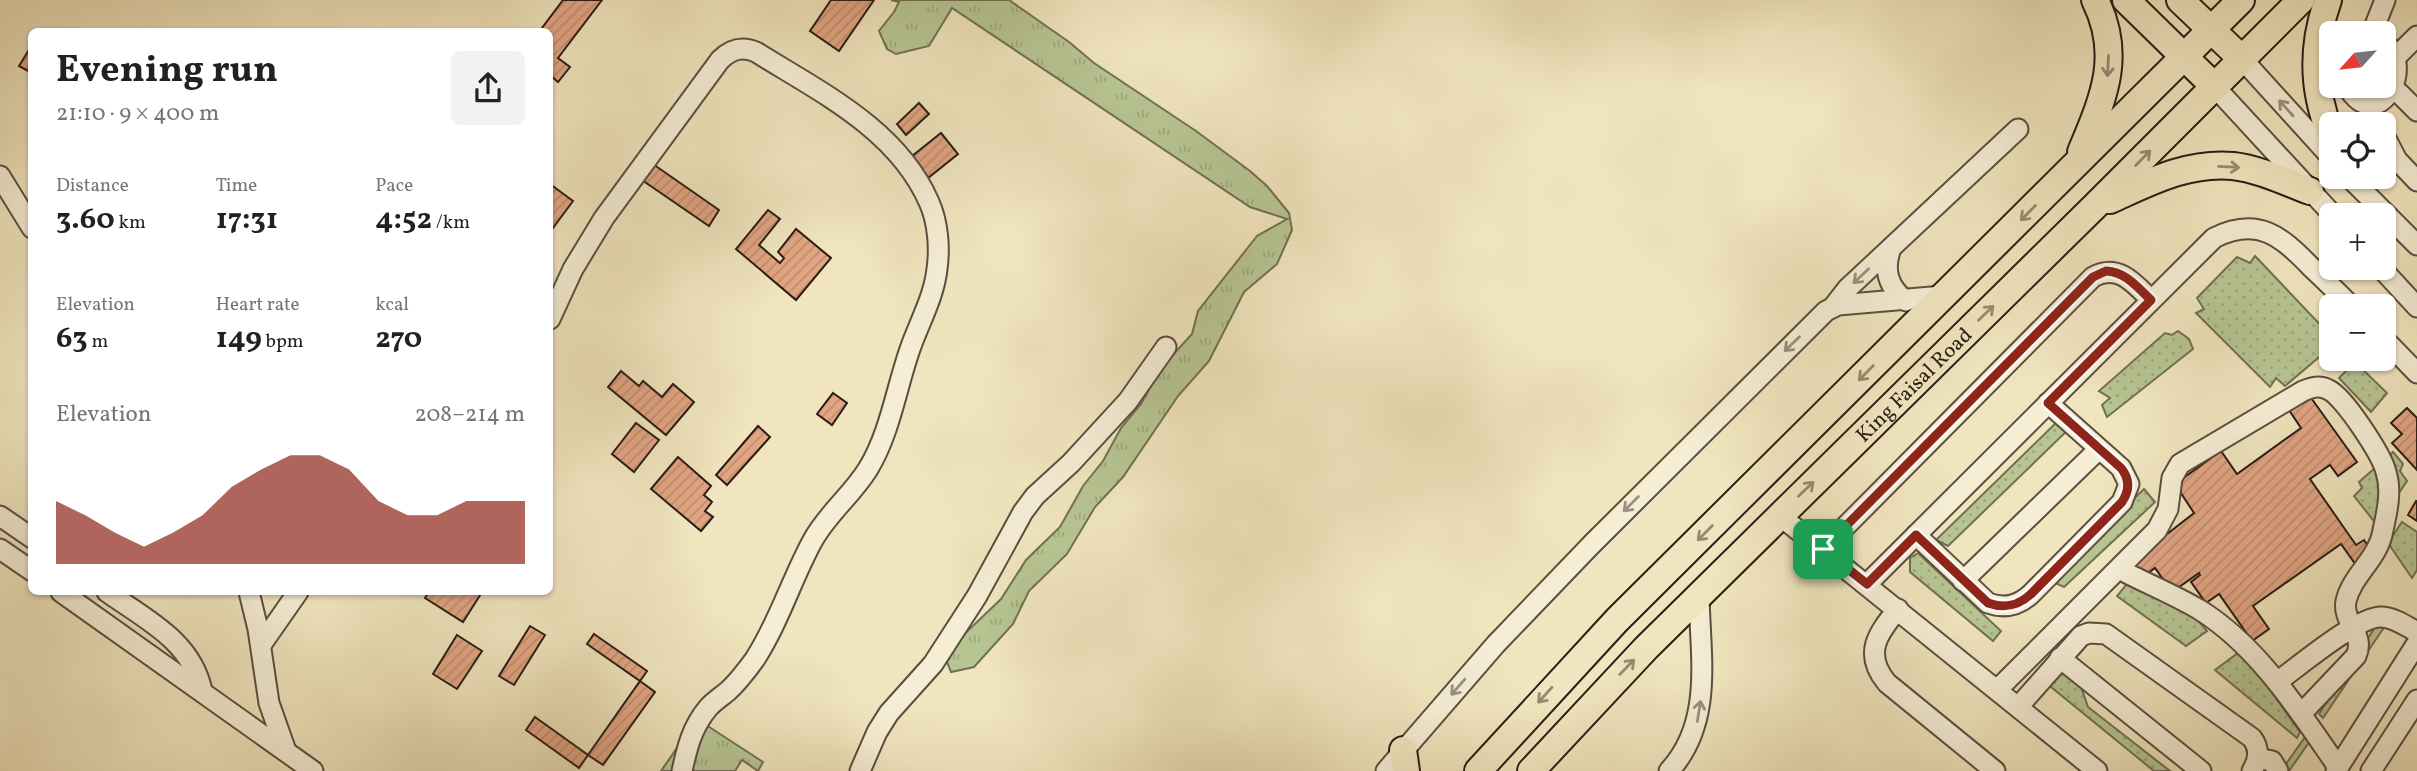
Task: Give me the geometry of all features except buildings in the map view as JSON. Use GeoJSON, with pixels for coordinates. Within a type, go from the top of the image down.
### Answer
{"type":"FeatureCollection","features":[{"type":"Feature","properties":{"kind":"main road"},"geometry":{"type":"LineString","coordinates":[[2076,165],[2104,95],[2108,78],[2105,25],[2095,0]]}},
{"type":"Feature","properties":{"kind":"main road"},"geometry":{"type":"LineString","coordinates":[[2126,0],[2215,87]]}},
{"type":"Feature","properties":{"kind":"main road"},"geometry":{"type":"LineString","coordinates":[[2180,0],[2242,60]]}},
{"type":"Feature","properties":{"kind":"main road","name":"King Faisal Road"},"geometry":{"type":"LineString","coordinates":[[1478,771],[1617,620],[2241,0]]}},
{"type":"Feature","properties":{"kind":"main road","name":"King Faisal Road"},"geometry":{"type":"LineString","coordinates":[[1531,771],[1620,674],[2301,0]]}},
{"type":"Feature","properties":{"kind":"main road"},"geometry":{"type":"LineString","coordinates":[[2324,112],[2318,94],[2316,59],[2319,29],[2329,0]]}},
{"type":"Feature","properties":{"kind":"main road"},"geometry":{"type":"LineString","coordinates":[[2095,206],[2163,176],[2195,167],[2233,166],[2310,191]]}},
{"type":"Feature","properties":{"kind":"street"},"geometry":{"type":"LineString","coordinates":[[2377,21],[2385,0]]}},
{"type":"Feature","properties":{"kind":"street"},"geometry":{"type":"LineString","coordinates":[[2396,46],[2417,36]]}},
{"type":"Feature","properties":{"kind":"street"},"geometry":{"type":"LineString","coordinates":[[553,312],[573,269],[604,218],[720,60],[733,50],[740,48],[756,51],[881,135],[929,201],[939,255],[933,288],[910,348],[883,438],[858,483],[820,528],[755,657],[738,681],[701,717],[690,737],[682,771]]}},
{"type":"Feature","properties":{"kind":"street"},"geometry":{"type":"LineString","coordinates":[[2358,98],[2377,104],[2399,93],[2406,69],[2396,55]]}},
{"type":"Feature","properties":{"kind":"street"},"geometry":{"type":"LineString","coordinates":[[2242,60],[2319,144]]}},
{"type":"Feature","properties":{"kind":"street"},"geometry":{"type":"LineString","coordinates":[[2215,87],[2322,203]]}},
{"type":"Feature","properties":{"kind":"street"},"geometry":{"type":"LineString","coordinates":[[2399,93],[2417,111]]}},
{"type":"Feature","properties":{"kind":"street"},"geometry":{"type":"LineString","coordinates":[[2377,104],[2378,112]]}},
{"type":"Feature","properties":{"kind":"street"},"geometry":{"type":"LineString","coordinates":[[1386,771],[1405,760],[1496,644],[1592,544],[1769,366],[1833,307],[1847,289],[2018,129]]}},
{"type":"Feature","properties":{"kind":"street"},"geometry":{"type":"LineString","coordinates":[[2396,158],[2417,181]]}},
{"type":"Feature","properties":{"kind":"street"},"geometry":{"type":"LineString","coordinates":[[0,176],[28,222]]}},
{"type":"Feature","properties":{"kind":"street"},"geometry":{"type":"LineString","coordinates":[[2361,189],[2417,246]]}},
{"type":"Feature","properties":{"kind":"street"},"geometry":{"type":"LineString","coordinates":[[1867,584],[2214,238],[2248,229],[2260,230],[2283,239],[2339,294]]}},
{"type":"Feature","properties":{"kind":"street"},"geometry":{"type":"LineString","coordinates":[[1891,248],[1886,268],[1888,278],[1892,287],[1906,300]]}},
{"type":"Feature","properties":{"kind":"street"},"geometry":{"type":"LineString","coordinates":[[1823,549],[2093,277],[2106,271],[2121,273],[2151,300]]}},
{"type":"Feature","properties":{"kind":"street"},"geometry":{"type":"LineString","coordinates":[[2392,280],[2417,307]]}},
{"type":"Feature","properties":{"kind":"street"},"geometry":{"type":"LineString","coordinates":[[1833,307],[1943,296]]}},
{"type":"Feature","properties":{"kind":"street"},"geometry":{"type":"LineString","coordinates":[[860,771],[877,732],[889,713],[933,664],[978,596],[1023,512],[1035,496],[1128,401],[1166,347]]}},
{"type":"Feature","properties":{"kind":"street"},"geometry":{"type":"LineString","coordinates":[[2396,351],[2417,373]]}},
{"type":"Feature","properties":{"kind":"street"},"geometry":{"type":"LineString","coordinates":[[1997,690],[2157,530],[2168,509],[2172,478],[2186,459],[2303,391],[2326,388],[2338,397],[2373,444],[2383,462],[2389,482],[2383,535],[2375,553],[2347,597],[2346,613],[2359,638],[2356,656],[2301,714]]}},
{"type":"Feature","properties":{"kind":"street"},"geometry":{"type":"LineString","coordinates":[[1916,535],[1981,598],[1997,606],[2016,605],[2031,594],[2125,497],[2129,484],[2125,473],[2048,403]]}},
{"type":"Feature","properties":{"kind":"street"},"geometry":{"type":"LineString","coordinates":[[1963,581],[2099,449]]}},
{"type":"Feature","properties":{"kind":"street"},"geometry":{"type":"LineString","coordinates":[[1779,515],[2097,771]]}},
{"type":"Feature","properties":{"kind":"street"},"geometry":{"type":"LineString","coordinates":[[0,516],[28,535]]}},
{"type":"Feature","properties":{"kind":"street"},"geometry":{"type":"LineString","coordinates":[[0,549],[28,568]]}},
{"type":"Feature","properties":{"kind":"street"},"geometry":{"type":"LineString","coordinates":[[2119,569],[2200,610],[2236,639],[2277,682],[2337,769],[2417,643]]}},
{"type":"Feature","properties":{"kind":"street"},"geometry":{"type":"LineString","coordinates":[[65,595],[313,771]]}},
{"type":"Feature","properties":{"kind":"street"},"geometry":{"type":"LineString","coordinates":[[111,595],[179,644],[195,665],[202,691]]}},
{"type":"Feature","properties":{"kind":"street"},"geometry":{"type":"LineString","coordinates":[[249,595],[255,612],[270,703],[286,752]]}},
{"type":"Feature","properties":{"kind":"street"},"geometry":{"type":"LineString","coordinates":[[261,645],[296,595]]}},
{"type":"Feature","properties":{"kind":"street"},"geometry":{"type":"LineString","coordinates":[[1669,771],[1692,739],[1700,709],[1699,595]]}},
{"type":"Feature","properties":{"kind":"street"},"geometry":{"type":"LineString","coordinates":[[1898,609],[1876,639],[1874,658],[1881,676],[1886,683],[1996,771]]}},
{"type":"Feature","properties":{"kind":"street"},"geometry":{"type":"LineString","coordinates":[[2277,682],[2353,627],[2371,618],[2384,617],[2417,632]]}},
{"type":"Feature","properties":{"kind":"street"},"geometry":{"type":"LineString","coordinates":[[2018,707],[2081,636],[2089,633],[2106,634],[2246,733],[2256,743],[2255,764],[2272,761],[2278,771]]}},
{"type":"Feature","properties":{"kind":"street"},"geometry":{"type":"LineString","coordinates":[[2060,658],[2201,771]]}},
{"type":"Feature","properties":{"kind":"street"},"geometry":{"type":"LineString","coordinates":[[2371,771],[2417,700]]}},
{"type":"Feature","properties":{"kind":"green space"},"geometry":{"type":"Polygon","coordinates":[[[891,0],[1009,0],[1094,63],[1196,131],[1250,171],[1267,186],[1289,213],[1292,230],[1277,264],[1244,292],[1209,361],[1178,396],[1123,477],[1095,507],[1067,554],[1029,591],[1013,624],[974,667],[951,672],[947,662],[956,642],[1001,599],[1026,560],[1060,527],[1121,428],[1141,404],[1160,369],[1192,334],[1198,311],[1257,236],[1287,219],[1250,207],[952,8],[929,46],[896,54],[887,49],[879,31],[899,2],[891,0]]]}},
{"type":"Feature","properties":{"kind":"green space"},"geometry":{"type":"Polygon","coordinates":[[[2255,256],[2319,323],[2319,357],[2285,386],[2276,378],[2270,387],[2196,313],[2204,309],[2197,298],[2237,257],[2250,263],[2255,256]]]}},
{"type":"Feature","properties":{"kind":"green space"},"geometry":{"type":"Polygon","coordinates":[[[2178,331],[2189,339],[2193,349],[2107,417],[2102,405],[2110,398],[2099,391],[2165,333],[2172,335],[2178,331]]]}},
{"type":"Feature","properties":{"kind":"green space"},"geometry":{"type":"Polygon","coordinates":[[[2346,371],[2364,371],[2387,393],[2371,412],[2339,378],[2346,371]]]}},
{"type":"Feature","properties":{"kind":"green space"},"geometry":{"type":"Polygon","coordinates":[[[2062,417],[2071,427],[1948,546],[1936,540],[2062,417]]]}},
{"type":"Feature","properties":{"kind":"green space"},"geometry":{"type":"Polygon","coordinates":[[[2393,452],[2403,464],[2400,471],[2407,481],[2377,525],[2354,496],[2362,488],[2359,482],[2393,452]]]}},
{"type":"Feature","properties":{"kind":"green space"},"geometry":{"type":"Polygon","coordinates":[[[2144,489],[2155,502],[2064,587],[2049,580],[2144,489]]]}},
{"type":"Feature","properties":{"kind":"green space"},"geometry":{"type":"Polygon","coordinates":[[[2402,522],[2417,532],[2417,570],[2412,578],[2388,543],[2402,522]]]}},
{"type":"Feature","properties":{"kind":"green space"},"geometry":{"type":"Polygon","coordinates":[[[1918,553],[2001,631],[1993,641],[1910,572],[1910,558],[1918,553]]]}},
{"type":"Feature","properties":{"kind":"green space"},"geometry":{"type":"Polygon","coordinates":[[[2126,585],[2172,589],[2207,631],[2186,646],[2117,596],[2126,585]]]}},
{"type":"Feature","properties":{"kind":"green space"},"geometry":{"type":"Polygon","coordinates":[[[2381,618],[2387,623],[2323,718],[2319,714],[2381,618]]]}},
{"type":"Feature","properties":{"kind":"green space"},"geometry":{"type":"Polygon","coordinates":[[[2242,650],[2300,732],[2297,738],[2215,670],[2242,650]]]}},
{"type":"Feature","properties":{"kind":"green space"},"geometry":{"type":"Polygon","coordinates":[[[2049,664],[2079,681],[2088,707],[2170,771],[2154,771],[2040,678],[2049,664]]]}},
{"type":"Feature","properties":{"kind":"green space"},"geometry":{"type":"Polygon","coordinates":[[[697,719],[763,762],[758,771],[742,760],[735,771],[661,771],[697,719]]]}},
{"type":"Feature","properties":{"kind":"green space"},"geometry":{"type":"Polygon","coordinates":[[[2305,737],[2310,741],[2289,771],[2281,771],[2305,737]]]}},
{"type":"Feature","properties":{"kind":"route"},"geometry":{"type":"LineString","coordinates":[[2106,271],[2121,273],[2151,300],[2048,403],[2121,468],[2129,484],[2122,502],[2024,600],[2007,607],[1988,603],[1916,535],[1867,584],[1823,549],[2093,277],[2106,271]]}}]}
